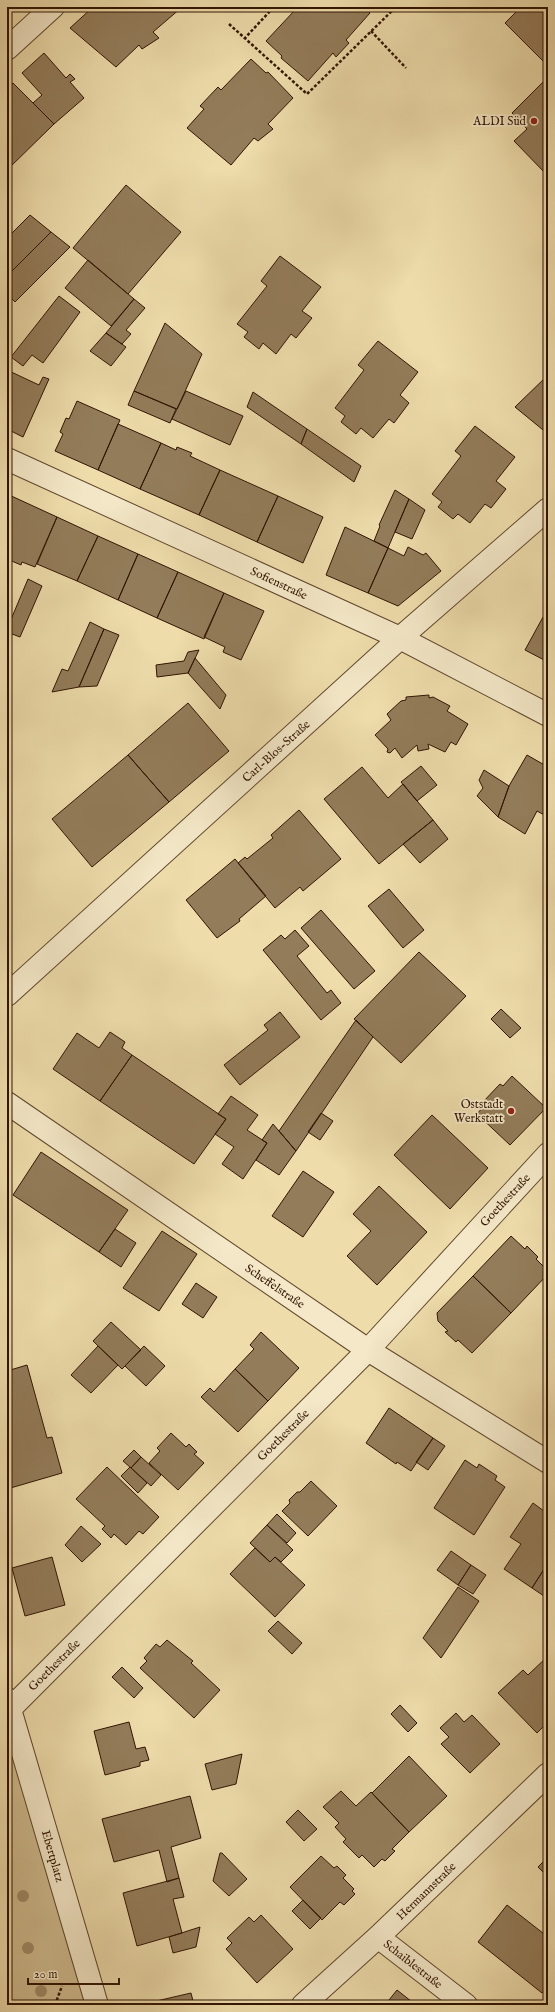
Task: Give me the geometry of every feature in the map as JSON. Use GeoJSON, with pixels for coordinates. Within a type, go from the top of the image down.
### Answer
{"type":"FeatureCollection","features":[{"type":"Feature","properties":{"kind":"street"},"geometry":{"type":"LineString","coordinates":[[7,49],[53,7]]}},
{"type":"Feature","properties":{"kind":"street","name":"Sofienstraße"},"geometry":{"type":"LineString","coordinates":[[7,459],[400,638],[548,715]]}},
{"type":"Feature","properties":{"kind":"street","name":"Carl-Blos-Straße"},"geometry":{"type":"LineString","coordinates":[[7,995],[400,638],[548,509]]}},
{"type":"Feature","properties":{"kind":"street","name":"Scheffelstraße"},"geometry":{"type":"LineString","coordinates":[[7,1103],[368,1350],[548,1462]]}},
{"type":"Feature","properties":{"kind":"street","name":"Goethestraße"},"geometry":{"type":"LineString","coordinates":[[8,1707],[368,1350],[548,1154]]}},
{"type":"Feature","properties":{"kind":"street","name":"Ebertplatz"},"geometry":{"type":"LineString","coordinates":[[8,1707],[97,2005]]}},
{"type":"Feature","properties":{"kind":"street","name":"Hermannstraße"},"geometry":{"type":"LineString","coordinates":[[303,2005],[378,1937],[548,1774]]}},
{"type":"Feature","properties":{"kind":"street","name":"Schaiblestraße"},"geometry":{"type":"LineString","coordinates":[[378,1937],[466,2005]]}},
{"type":"Feature","properties":{"kind":"path"},"geometry":{"type":"LineString","coordinates":[[244,38],[272,9],[270,7]]}},
{"type":"Feature","properties":{"kind":"path"},"geometry":{"type":"LineString","coordinates":[[387,7],[392,11]]}},
{"type":"Feature","properties":{"kind":"path"},"geometry":{"type":"LineString","coordinates":[[229,24],[307,94],[396,7]]}},
{"type":"Feature","properties":{"kind":"path"},"geometry":{"type":"LineString","coordinates":[[371,31],[406,68]]}},
{"type":"Feature","properties":{"kind":"shaded area"},"geometry":{"type":"Polygon","coordinates":[[[7,1712],[97,2005],[7,2005],[7,1712]]]}},
{"type":"Feature","properties":{"kind":"building"},"geometry":{"type":"Polygon","coordinates":[[[93,7],[181,8],[153,32],[159,38],[142,49],[139,45],[116,67],[70,28],[93,7]]]}},
{"type":"Feature","properties":{"kind":"building"},"geometry":{"type":"Polygon","coordinates":[[[292,7],[364,7],[370,13],[346,40],[349,43],[336,57],[333,53],[308,81],[281,58],[282,56],[266,41],[295,10],[292,7]]]}},
{"type":"Feature","properties":{"kind":"building"},"geometry":{"type":"Polygon","coordinates":[[[521,7],[548,7],[548,66],[505,23],[521,7]]]}},
{"type":"Feature","properties":{"kind":"building"},"geometry":{"type":"Polygon","coordinates":[[[44,53],[66,78],[70,74],[75,79],[70,82],[84,98],[54,124],[33,103],[42,95],[22,73],[44,53]]]}},
{"type":"Feature","properties":{"kind":"building"},"geometry":{"type":"Polygon","coordinates":[[[251,59],[266,73],[268,72],[293,98],[268,124],[273,129],[258,141],[254,138],[231,165],[187,128],[204,109],[200,106],[218,87],[221,90],[251,59]]]}},
{"type":"Feature","properties":{"kind":"building","name":"ALDI Süd"},"geometry":{"type":"Polygon","coordinates":[[[548,77],[548,176],[514,141],[527,129],[512,113],[548,77]]]}},
{"type":"Feature","properties":{"kind":"building"},"geometry":{"type":"Polygon","coordinates":[[[13,83],[54,124],[7,170],[7,88],[13,83]]]}},
{"type":"Feature","properties":{"kind":"building"},"geometry":{"type":"Polygon","coordinates":[[[126,185],[181,232],[128,294],[73,248],[126,185]]]}},
{"type":"Feature","properties":{"kind":"building"},"geometry":{"type":"Polygon","coordinates":[[[30,215],[51,232],[12,271],[7,266],[7,238],[30,215]]]}},
{"type":"Feature","properties":{"kind":"building"},"geometry":{"type":"Polygon","coordinates":[[[51,232],[70,247],[15,302],[10,297],[7,299],[7,276],[51,232]]]}},
{"type":"Feature","properties":{"kind":"building"},"geometry":{"type":"Polygon","coordinates":[[[280,256],[321,287],[302,311],[312,318],[296,338],[291,334],[276,354],[263,343],[259,349],[244,337],[248,332],[237,324],[267,286],[261,281],[280,256]]]}},
{"type":"Feature","properties":{"kind":"building"},"geometry":{"type":"Polygon","coordinates":[[[88,260],[134,299],[111,326],[65,288],[88,260]]]}},
{"type":"Feature","properties":{"kind":"building"},"geometry":{"type":"Polygon","coordinates":[[[7,266],[12,271],[7,276],[7,266]]]}},
{"type":"Feature","properties":{"kind":"building"},"geometry":{"type":"Polygon","coordinates":[[[59,296],[80,312],[43,363],[32,355],[23,366],[11,357],[59,296]]]}},
{"type":"Feature","properties":{"kind":"building"},"geometry":{"type":"Polygon","coordinates":[[[134,299],[145,308],[126,330],[131,334],[122,344],[106,333],[134,299]]]}},
{"type":"Feature","properties":{"kind":"building"},"geometry":{"type":"Polygon","coordinates":[[[165,323],[202,354],[177,409],[134,391],[165,323]]]}},
{"type":"Feature","properties":{"kind":"building"},"geometry":{"type":"Polygon","coordinates":[[[106,333],[126,347],[111,366],[90,351],[106,333]]]}},
{"type":"Feature","properties":{"kind":"building"},"geometry":{"type":"Polygon","coordinates":[[[378,341],[418,372],[400,395],[409,403],[394,423],[389,419],[373,438],[361,428],[356,434],[341,422],[345,416],[335,408],[364,370],[358,365],[378,341]]]}},
{"type":"Feature","properties":{"kind":"building"},"geometry":{"type":"Polygon","coordinates":[[[7,370],[39,385],[43,377],[49,379],[23,437],[7,429],[7,370]]]}},
{"type":"Feature","properties":{"kind":"building"},"geometry":{"type":"Polygon","coordinates":[[[548,375],[548,434],[515,407],[548,375]]]}},
{"type":"Feature","properties":{"kind":"building"},"geometry":{"type":"Polygon","coordinates":[[[134,391],[176,409],[170,423],[128,405],[134,391]]]}},
{"type":"Feature","properties":{"kind":"building"},"geometry":{"type":"Polygon","coordinates":[[[186,391],[243,416],[230,445],[172,419],[186,391]]]}},
{"type":"Feature","properties":{"kind":"building"},"geometry":{"type":"Polygon","coordinates":[[[253,392],[307,429],[301,444],[247,407],[253,392]]]}},
{"type":"Feature","properties":{"kind":"building"},"geometry":{"type":"Polygon","coordinates":[[[77,401],[120,420],[98,470],[55,451],[63,434],[60,432],[66,418],[69,419],[77,401]]]}},
{"type":"Feature","properties":{"kind":"building"},"geometry":{"type":"Polygon","coordinates":[[[118,424],[161,443],[140,489],[98,470],[118,424]]]}},
{"type":"Feature","properties":{"kind":"building"},"geometry":{"type":"Polygon","coordinates":[[[475,426],[515,457],[496,481],[506,489],[491,508],[485,504],[470,523],[458,514],[453,519],[438,507],[442,502],[432,494],[461,456],[455,451],[475,426]]]}},
{"type":"Feature","properties":{"kind":"building"},"geometry":{"type":"Polygon","coordinates":[[[307,429],[361,466],[354,482],[301,444],[307,429]]]}},
{"type":"Feature","properties":{"kind":"building"},"geometry":{"type":"Polygon","coordinates":[[[161,443],[176,450],[177,447],[192,453],[190,456],[220,470],[199,515],[140,489],[161,443]]]}},
{"type":"Feature","properties":{"kind":"building"},"geometry":{"type":"Polygon","coordinates":[[[220,470],[278,496],[257,542],[199,515],[220,470]]]}},
{"type":"Feature","properties":{"kind":"building"},"geometry":{"type":"Polygon","coordinates":[[[395,490],[409,499],[388,548],[374,541],[380,526],[379,525],[395,490]]]}},
{"type":"Feature","properties":{"kind":"building"},"geometry":{"type":"Polygon","coordinates":[[[7,494],[57,517],[35,567],[22,562],[21,565],[7,559],[7,494]]]}},
{"type":"Feature","properties":{"kind":"building"},"geometry":{"type":"Polygon","coordinates":[[[278,496],[323,517],[303,563],[257,542],[278,496]]]}},
{"type":"Feature","properties":{"kind":"building"},"geometry":{"type":"Polygon","coordinates":[[[409,499],[425,510],[412,539],[395,532],[409,499]]]}},
{"type":"Feature","properties":{"kind":"building"},"geometry":{"type":"Polygon","coordinates":[[[57,517],[98,536],[77,581],[37,564],[57,517]]]}},
{"type":"Feature","properties":{"kind":"building"},"geometry":{"type":"Polygon","coordinates":[[[345,527],[388,548],[368,593],[326,575],[345,527]]]}},
{"type":"Feature","properties":{"kind":"building"},"geometry":{"type":"Polygon","coordinates":[[[98,536],[138,554],[118,600],[77,581],[98,536]]]}},
{"type":"Feature","properties":{"kind":"building"},"geometry":{"type":"Polygon","coordinates":[[[408,547],[423,555],[426,553],[441,571],[398,606],[368,593],[388,548],[404,556],[408,547]]]}},
{"type":"Feature","properties":{"kind":"building"},"geometry":{"type":"Polygon","coordinates":[[[138,554],[178,572],[157,618],[118,600],[138,554]]]}},
{"type":"Feature","properties":{"kind":"building"},"geometry":{"type":"Polygon","coordinates":[[[178,572],[224,593],[204,639],[157,618],[178,572]]]}},
{"type":"Feature","properties":{"kind":"building"},"geometry":{"type":"Polygon","coordinates":[[[28,579],[42,586],[20,637],[7,632],[7,629],[28,579]]]}},
{"type":"Feature","properties":{"kind":"building"},"geometry":{"type":"Polygon","coordinates":[[[224,593],[264,611],[241,660],[223,652],[225,647],[204,637],[224,593]]]}},
{"type":"Feature","properties":{"kind":"building"},"geometry":{"type":"Polygon","coordinates":[[[543,617],[548,619],[548,662],[525,650],[543,617]]]}},
{"type":"Feature","properties":{"kind":"building"},"geometry":{"type":"Polygon","coordinates":[[[90,622],[104,629],[79,687],[52,692],[62,669],[68,671],[90,622]]]}},
{"type":"Feature","properties":{"kind":"building"},"geometry":{"type":"Polygon","coordinates":[[[104,629],[119,635],[97,686],[79,687],[104,629]]]}},
{"type":"Feature","properties":{"kind":"building"},"geometry":{"type":"Polygon","coordinates":[[[199,650],[188,673],[157,677],[156,665],[184,661],[188,652],[199,650]]]}},
{"type":"Feature","properties":{"kind":"building"},"geometry":{"type":"Polygon","coordinates":[[[195,658],[226,695],[220,709],[188,673],[195,658]]]}},
{"type":"Feature","properties":{"kind":"building"},"geometry":{"type":"Polygon","coordinates":[[[429,695],[429,698],[433,697],[450,706],[447,711],[468,724],[456,745],[451,742],[445,752],[428,744],[429,749],[418,751],[417,745],[402,758],[395,748],[390,753],[387,752],[388,749],[375,735],[391,720],[387,714],[401,701],[406,700],[406,697],[429,695]]]}},
{"type":"Feature","properties":{"kind":"building"},"geometry":{"type":"Polygon","coordinates":[[[188,703],[229,751],[169,802],[128,755],[188,703]]]}},
{"type":"Feature","properties":{"kind":"building"},"geometry":{"type":"Polygon","coordinates":[[[128,755],[169,802],[92,867],[52,819],[128,755]]]}},
{"type":"Feature","properties":{"kind":"building"},"geometry":{"type":"Polygon","coordinates":[[[527,755],[548,767],[548,817],[537,811],[525,834],[498,817],[509,786],[527,755]]]}},
{"type":"Feature","properties":{"kind":"building"},"geometry":{"type":"Polygon","coordinates":[[[421,766],[437,785],[417,801],[401,782],[421,766]]]}},
{"type":"Feature","properties":{"kind":"building"},"geometry":{"type":"Polygon","coordinates":[[[362,767],[388,798],[403,784],[433,820],[379,864],[324,799],[362,767]]]}},
{"type":"Feature","properties":{"kind":"building"},"geometry":{"type":"Polygon","coordinates":[[[484,770],[509,786],[498,817],[477,796],[483,788],[479,780],[484,770]]]}},
{"type":"Feature","properties":{"kind":"building"},"geometry":{"type":"Polygon","coordinates":[[[299,810],[341,859],[303,891],[300,887],[275,908],[238,863],[245,857],[247,859],[273,838],[271,835],[299,810]]]}},
{"type":"Feature","properties":{"kind":"building"},"geometry":{"type":"Polygon","coordinates":[[[433,820],[448,839],[420,863],[403,844],[433,820]]]}},
{"type":"Feature","properties":{"kind":"building"},"geometry":{"type":"Polygon","coordinates":[[[235,859],[266,896],[239,919],[240,921],[217,938],[186,900],[235,859]]]}},
{"type":"Feature","properties":{"kind":"building"},"geometry":{"type":"Polygon","coordinates":[[[389,889],[424,930],[403,948],[368,906],[389,889]]]}},
{"type":"Feature","properties":{"kind":"building"},"geometry":{"type":"Polygon","coordinates":[[[321,910],[375,971],[354,989],[301,928],[321,910]]]}},
{"type":"Feature","properties":{"kind":"building"},"geometry":{"type":"Polygon","coordinates":[[[295,930],[309,946],[297,956],[327,993],[331,990],[341,1003],[321,1020],[263,950],[281,935],[285,939],[295,930]]]}},
{"type":"Feature","properties":{"kind":"building"},"geometry":{"type":"Polygon","coordinates":[[[419,952],[466,996],[401,1063],[354,1019],[419,952]]]}},
{"type":"Feature","properties":{"kind":"building"},"geometry":{"type":"Polygon","coordinates":[[[501,1009],[521,1028],[510,1038],[491,1019],[501,1009]]]}},
{"type":"Feature","properties":{"kind":"building"},"geometry":{"type":"Polygon","coordinates":[[[280,1012],[300,1037],[240,1085],[224,1065],[268,1030],[264,1025],[280,1012]]]}},
{"type":"Feature","properties":{"kind":"building"},"geometry":{"type":"Polygon","coordinates":[[[356,1020],[373,1037],[296,1151],[279,1131],[356,1020]]]}},
{"type":"Feature","properties":{"kind":"building"},"geometry":{"type":"Polygon","coordinates":[[[110,1032],[125,1042],[122,1048],[132,1055],[100,1101],[53,1069],[77,1033],[99,1048],[110,1032]]]}},
{"type":"Feature","properties":{"kind":"building"},"geometry":{"type":"Polygon","coordinates":[[[132,1055],[226,1119],[194,1164],[100,1101],[132,1055]]]}},
{"type":"Feature","properties":{"kind":"building","name":"Oststadt Werkstatt"},"geometry":{"type":"Polygon","coordinates":[[[512,1076],[546,1108],[510,1145],[477,1114],[483,1107],[481,1104],[500,1084],[503,1086],[512,1076]]]}},
{"type":"Feature","properties":{"kind":"building"},"geometry":{"type":"Polygon","coordinates":[[[231,1096],[258,1115],[247,1130],[267,1143],[243,1179],[222,1164],[234,1147],[215,1134],[226,1119],[218,1114],[231,1096]]]}},
{"type":"Feature","properties":{"kind":"building"},"geometry":{"type":"Polygon","coordinates":[[[321,1113],[333,1121],[320,1140],[308,1132],[321,1113]]]}},
{"type":"Feature","properties":{"kind":"building"},"geometry":{"type":"Polygon","coordinates":[[[432,1115],[488,1168],[450,1209],[394,1155],[432,1115]]]}},
{"type":"Feature","properties":{"kind":"building"},"geometry":{"type":"Polygon","coordinates":[[[273,1124],[296,1151],[279,1175],[256,1160],[267,1143],[262,1140],[273,1124]]]}},
{"type":"Feature","properties":{"kind":"building"},"geometry":{"type":"Polygon","coordinates":[[[41,1152],[128,1210],[99,1252],[13,1195],[41,1152]]]}},
{"type":"Feature","properties":{"kind":"building"},"geometry":{"type":"Polygon","coordinates":[[[303,1171],[334,1192],[303,1237],[272,1216],[303,1171]]]}},
{"type":"Feature","properties":{"kind":"building"},"geometry":{"type":"Polygon","coordinates":[[[379,1186],[427,1232],[377,1285],[347,1256],[371,1231],[353,1214],[379,1186]]]}},
{"type":"Feature","properties":{"kind":"building"},"geometry":{"type":"Polygon","coordinates":[[[115,1229],[136,1243],[121,1267],[99,1252],[115,1229]]]}},
{"type":"Feature","properties":{"kind":"building"},"geometry":{"type":"Polygon","coordinates":[[[162,1231],[197,1254],[159,1311],[123,1288],[162,1231]]]}},
{"type":"Feature","properties":{"kind":"building"},"geometry":{"type":"Polygon","coordinates":[[[511,1236],[525,1249],[527,1246],[538,1257],[536,1259],[548,1271],[548,1274],[511,1313],[473,1276],[511,1236]]]}},
{"type":"Feature","properties":{"kind":"building"},"geometry":{"type":"Polygon","coordinates":[[[473,1276],[511,1313],[472,1353],[458,1340],[456,1342],[445,1332],[448,1331],[438,1321],[437,1313],[473,1276]]]}},
{"type":"Feature","properties":{"kind":"building"},"geometry":{"type":"Polygon","coordinates":[[[196,1283],[217,1297],[203,1318],[182,1304],[196,1283]]]}},
{"type":"Feature","properties":{"kind":"building"},"geometry":{"type":"Polygon","coordinates":[[[111,1322],[141,1350],[122,1369],[93,1341],[111,1322]]]}},
{"type":"Feature","properties":{"kind":"building"},"geometry":{"type":"Polygon","coordinates":[[[261,1332],[299,1368],[268,1401],[235,1369],[254,1349],[250,1345],[261,1332]]]}},
{"type":"Feature","properties":{"kind":"building"},"geometry":{"type":"Polygon","coordinates":[[[98,1346],[118,1365],[91,1393],[71,1375],[98,1346]]]}},
{"type":"Feature","properties":{"kind":"building"},"geometry":{"type":"Polygon","coordinates":[[[144,1346],[165,1366],[146,1386],[125,1366],[144,1346]]]}},
{"type":"Feature","properties":{"kind":"building"},"geometry":{"type":"Polygon","coordinates":[[[27,1365],[47,1438],[52,1437],[62,1473],[7,1489],[7,1371],[27,1365]]]}},
{"type":"Feature","properties":{"kind":"building"},"geometry":{"type":"Polygon","coordinates":[[[235,1369],[268,1401],[238,1432],[201,1397],[210,1388],[214,1392],[235,1369]]]}},
{"type":"Feature","properties":{"kind":"building"},"geometry":{"type":"Polygon","coordinates":[[[389,1408],[433,1438],[411,1471],[397,1462],[396,1464],[366,1443],[389,1408]]]}},
{"type":"Feature","properties":{"kind":"building"},"geometry":{"type":"Polygon","coordinates":[[[171,1433],[186,1447],[189,1444],[197,1452],[194,1454],[204,1463],[178,1490],[149,1463],[160,1451],[157,1448],[171,1433]]]}},
{"type":"Feature","properties":{"kind":"building"},"geometry":{"type":"Polygon","coordinates":[[[433,1438],[445,1446],[428,1470],[416,1462],[433,1438]]]}},
{"type":"Feature","properties":{"kind":"building"},"geometry":{"type":"Polygon","coordinates":[[[134,1450],[141,1457],[131,1468],[123,1461],[134,1450]]]}},
{"type":"Feature","properties":{"kind":"building"},"geometry":{"type":"Polygon","coordinates":[[[141,1457],[161,1475],[151,1486],[131,1468],[141,1457]]]}},
{"type":"Feature","properties":{"kind":"building"},"geometry":{"type":"Polygon","coordinates":[[[465,1460],[477,1468],[479,1464],[497,1476],[495,1480],[505,1487],[474,1535],[434,1508],[465,1460]]]}},
{"type":"Feature","properties":{"kind":"building"},"geometry":{"type":"Polygon","coordinates":[[[107,1467],[159,1517],[143,1534],[139,1531],[126,1545],[114,1534],[111,1538],[102,1529],[105,1526],[76,1499],[107,1467]]]}},
{"type":"Feature","properties":{"kind":"building"},"geometry":{"type":"Polygon","coordinates":[[[130,1467],[147,1483],[138,1493],[121,1476],[130,1467]]]}},
{"type":"Feature","properties":{"kind":"building"},"geometry":{"type":"Polygon","coordinates":[[[311,1481],[337,1506],[308,1536],[282,1511],[290,1503],[289,1500],[311,1481]]]}},
{"type":"Feature","properties":{"kind":"building"},"geometry":{"type":"Polygon","coordinates":[[[533,1503],[548,1514],[548,1563],[532,1588],[504,1569],[521,1544],[510,1537],[533,1503]]]}},
{"type":"Feature","properties":{"kind":"building"},"geometry":{"type":"Polygon","coordinates":[[[277,1514],[296,1533],[287,1543],[267,1525],[277,1514]]]}},
{"type":"Feature","properties":{"kind":"building"},"geometry":{"type":"Polygon","coordinates":[[[267,1525],[293,1550],[281,1562],[275,1557],[270,1562],[250,1543],[267,1525]]]}},
{"type":"Feature","properties":{"kind":"building"},"geometry":{"type":"Polygon","coordinates":[[[81,1526],[101,1544],[82,1562],[65,1545],[81,1526]]]}},
{"type":"Feature","properties":{"kind":"building"},"geometry":{"type":"Polygon","coordinates":[[[255,1548],[270,1562],[275,1557],[305,1585],[275,1617],[230,1574],[255,1548]]]}},
{"type":"Feature","properties":{"kind":"building"},"geometry":{"type":"Polygon","coordinates":[[[451,1551],[471,1565],[458,1585],[437,1570],[451,1551]]]}},
{"type":"Feature","properties":{"kind":"building"},"geometry":{"type":"Polygon","coordinates":[[[52,1557],[65,1605],[25,1616],[12,1568],[52,1557]]]}},
{"type":"Feature","properties":{"kind":"building"},"geometry":{"type":"Polygon","coordinates":[[[548,1563],[548,1591],[544,1596],[532,1588],[548,1563]]]}},
{"type":"Feature","properties":{"kind":"building"},"geometry":{"type":"Polygon","coordinates":[[[471,1565],[486,1575],[473,1594],[458,1585],[471,1565]]]}},
{"type":"Feature","properties":{"kind":"building"},"geometry":{"type":"Polygon","coordinates":[[[458,1587],[479,1601],[441,1658],[423,1638],[458,1587]]]}},
{"type":"Feature","properties":{"kind":"building"},"geometry":{"type":"Polygon","coordinates":[[[278,1621],[302,1643],[292,1654],[268,1631],[278,1621]]]}},
{"type":"Feature","properties":{"kind":"building"},"geometry":{"type":"Polygon","coordinates":[[[167,1640],[193,1661],[191,1663],[220,1690],[194,1718],[140,1668],[147,1661],[144,1658],[156,1644],[160,1647],[167,1640]]]}},
{"type":"Feature","properties":{"kind":"building"},"geometry":{"type":"Polygon","coordinates":[[[548,1656],[548,1722],[537,1733],[498,1693],[523,1670],[528,1675],[548,1656]]]}},
{"type":"Feature","properties":{"kind":"building"},"geometry":{"type":"Polygon","coordinates":[[[122,1667],[143,1688],[134,1698],[112,1677],[122,1667]]]}},
{"type":"Feature","properties":{"kind":"building"},"geometry":{"type":"Polygon","coordinates":[[[400,1705],[417,1723],[408,1732],[391,1714],[400,1705]]]}},
{"type":"Feature","properties":{"kind":"building"},"geometry":{"type":"Polygon","coordinates":[[[456,1713],[464,1722],[472,1715],[500,1744],[470,1773],[441,1744],[449,1737],[440,1728],[456,1713]]]}},
{"type":"Feature","properties":{"kind":"building"},"geometry":{"type":"Polygon","coordinates":[[[129,1722],[136,1749],[145,1747],[149,1760],[140,1762],[140,1766],[105,1775],[94,1731],[129,1722]]]}},
{"type":"Feature","properties":{"kind":"building"},"geometry":{"type":"Polygon","coordinates":[[[242,1754],[236,1784],[212,1790],[205,1764],[242,1754]]]}},
{"type":"Feature","properties":{"kind":"building"},"geometry":{"type":"Polygon","coordinates":[[[409,1756],[447,1796],[409,1832],[372,1793],[409,1756]]]}},
{"type":"Feature","properties":{"kind":"building"},"geometry":{"type":"Polygon","coordinates":[[[341,1791],[356,1806],[371,1792],[409,1832],[392,1849],[395,1851],[385,1861],[382,1859],[374,1867],[362,1855],[359,1858],[343,1842],[346,1839],[335,1827],[339,1823],[323,1807],[341,1791]]]}},
{"type":"Feature","properties":{"kind":"building"},"geometry":{"type":"Polygon","coordinates":[[[190,1796],[201,1838],[171,1847],[179,1878],[167,1882],[159,1850],[114,1862],[102,1819],[190,1796]]]}},
{"type":"Feature","properties":{"kind":"building"},"geometry":{"type":"Polygon","coordinates":[[[298,1810],[317,1829],[304,1841],[286,1822],[298,1810]]]}},
{"type":"Feature","properties":{"kind":"building"},"geometry":{"type":"Polygon","coordinates":[[[220,1853],[222,1853],[247,1879],[229,1896],[213,1881],[220,1853]]]}},
{"type":"Feature","properties":{"kind":"building"},"geometry":{"type":"Polygon","coordinates":[[[321,1856],[334,1868],[337,1866],[346,1875],[343,1878],[354,1889],[352,1891],[355,1894],[344,1905],[340,1902],[322,1920],[290,1887],[321,1856]]]}},
{"type":"Feature","properties":{"kind":"building"},"geometry":{"type":"Polygon","coordinates":[[[548,1857],[548,1877],[538,1867],[548,1857]]]}},
{"type":"Feature","properties":{"kind":"building"},"geometry":{"type":"Polygon","coordinates":[[[179,1878],[184,1897],[173,1899],[182,1933],[137,1946],[123,1893],[179,1878]]]}},
{"type":"Feature","properties":{"kind":"building"},"geometry":{"type":"Polygon","coordinates":[[[303,1900],[321,1918],[310,1929],[292,1911],[303,1900]]]}},
{"type":"Feature","properties":{"kind":"building"},"geometry":{"type":"Polygon","coordinates":[[[507,1905],[548,1937],[548,1985],[542,1993],[478,1942],[507,1905]]]}},
{"type":"Feature","properties":{"kind":"building"},"geometry":{"type":"Polygon","coordinates":[[[261,1915],[293,1949],[257,1983],[226,1949],[232,1943],[227,1938],[249,1917],[254,1922],[261,1915]]]}},
{"type":"Feature","properties":{"kind":"building"},"geometry":{"type":"Polygon","coordinates":[[[200,1927],[196,1947],[173,1953],[169,1937],[200,1927]]]}},
{"type":"Feature","properties":{"kind":"building"},"geometry":{"type":"Polygon","coordinates":[[[397,1990],[416,2005],[385,2005],[397,1990]]]}},
{"type":"Feature","properties":{"kind":"building"},"geometry":{"type":"Polygon","coordinates":[[[191,1993],[194,2005],[153,2005],[152,2002],[191,1993]]]}},
{"type":"Feature","properties":{"kind":"place","name":"ALDI Süd"},"geometry":{"type":"Point","coordinates":[534,121]}},
{"type":"Feature","properties":{"kind":"place","name":"Oststadt Werkstatt"},"geometry":{"type":"Point","coordinates":[511,1111]}}]}
